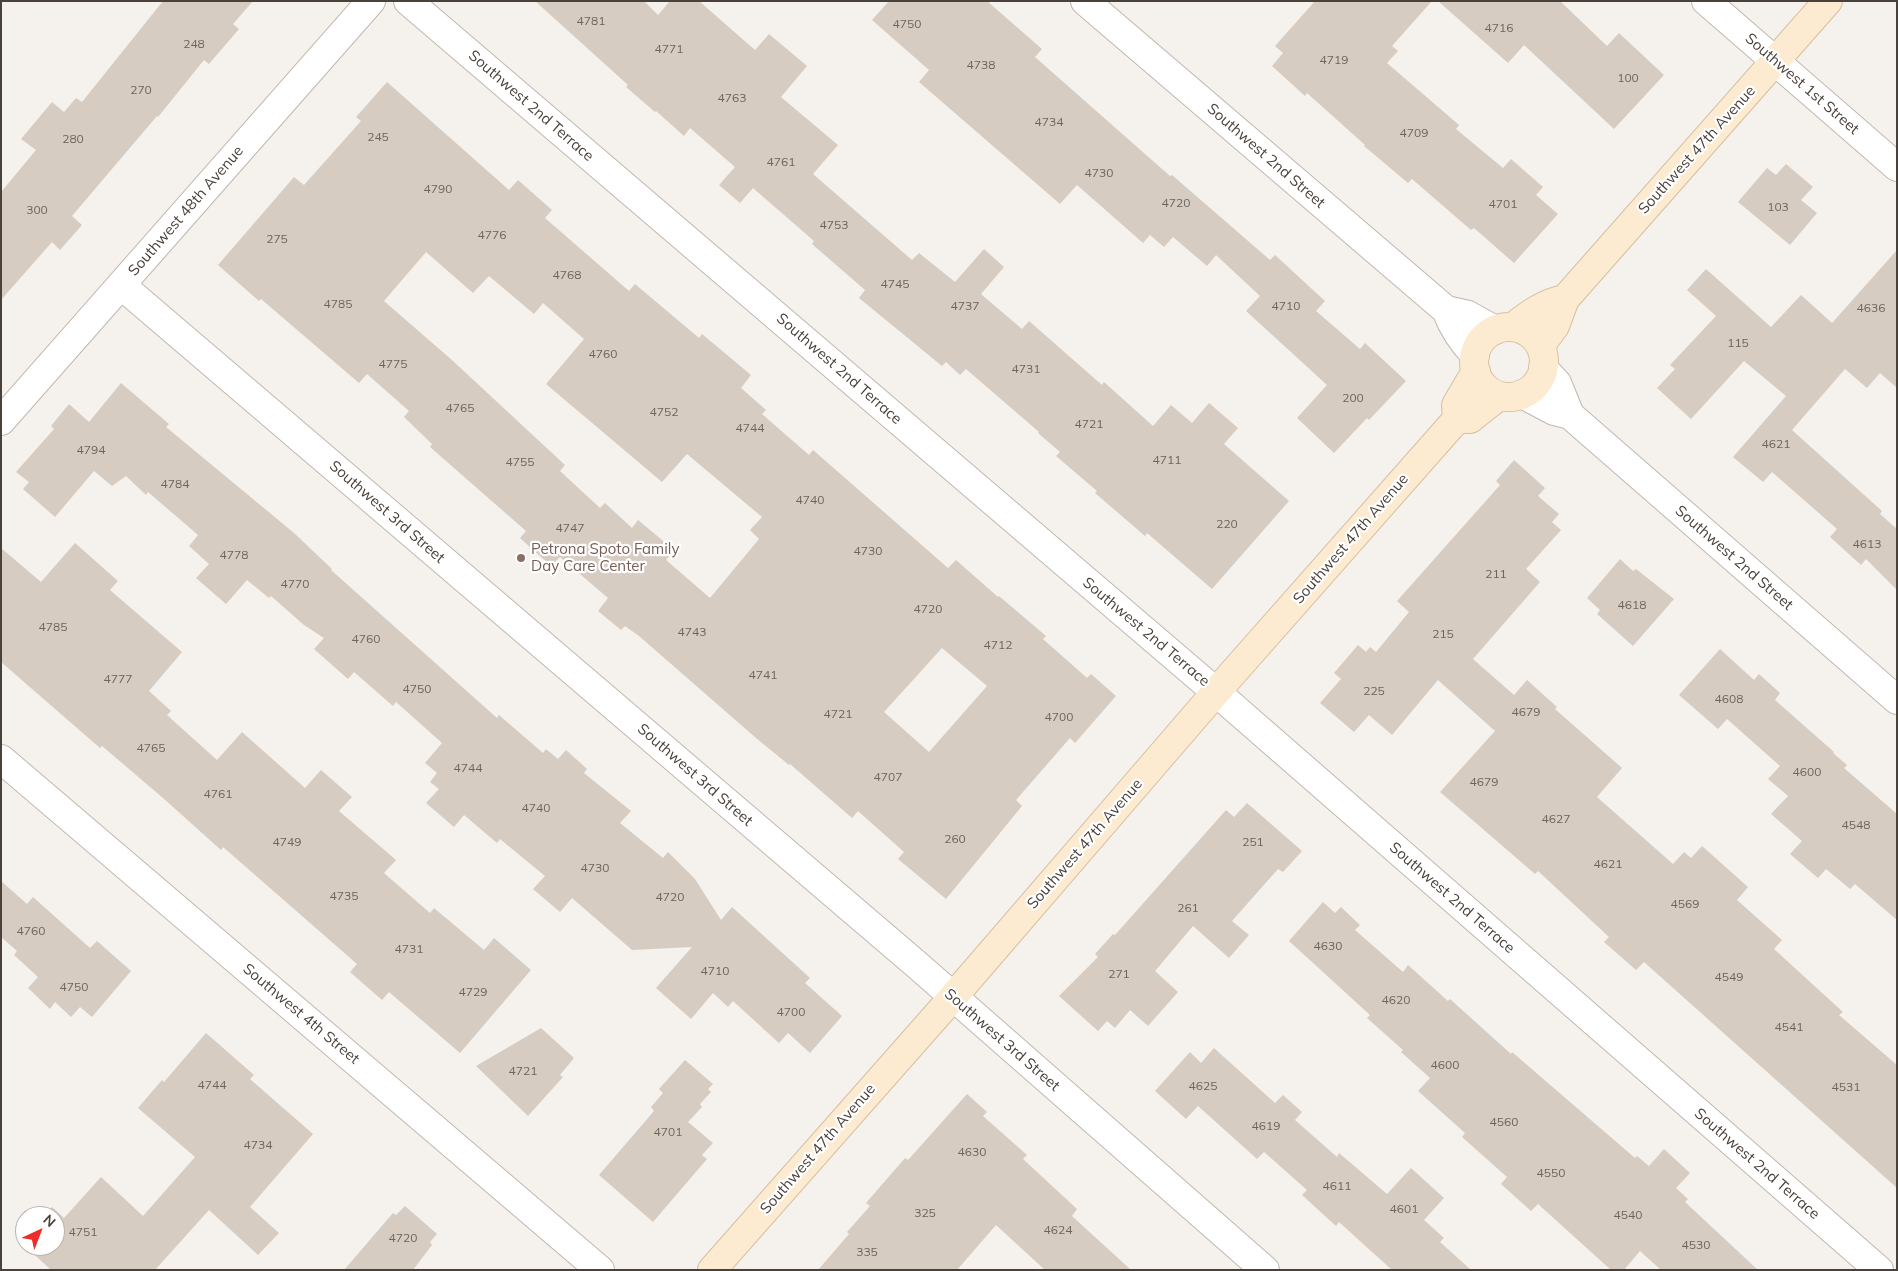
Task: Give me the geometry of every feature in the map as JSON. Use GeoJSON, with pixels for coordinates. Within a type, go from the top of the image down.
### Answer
{"type":"FeatureCollection","features":[{"type":"Feature","properties":{"kind":"street","name":"Southwest 48th Avenue"},"geometry":{"type":"LineString","coordinates":[[1,421],[371,1]]}},
{"type":"Feature","properties":{"kind":"street","name":"Southwest 2nd Terrace"},"geometry":{"type":"LineString","coordinates":[[408,1],[1216,692],[1879,1270]]}},
{"type":"Feature","properties":{"kind":"street","name":"Southwest 2nd Street"},"geometry":{"type":"LineString","coordinates":[[1085,1],[1446,310],[1460,340],[1475,363]]}},
{"type":"Feature","properties":{"kind":"street","name":"Southwest 1st Street"},"geometry":{"type":"LineString","coordinates":[[1706,1],[1897,167]]}},
{"type":"Feature","properties":{"kind":"street","name":"Southwest 47th Avenue"},"geometry":{"type":"LineString","coordinates":[[1457,419],[1470,419],[1511,395],[1532,388],[1540,379],[1542,357],[1556,326],[1564,299],[1828,1]]}},
{"type":"Feature","properties":{"kind":"street","name":"Southwest 3rd Street"},"geometry":{"type":"LineString","coordinates":[[121,285],[953,997],[1266,1270]]}},
{"type":"Feature","properties":{"kind":"street","name":"Southwest 47th Avenue"},"geometry":{"type":"LineString","coordinates":[[712,1270],[953,997],[1216,692],[1457,419],[1456,404],[1475,363],[1477,346],[1488,333],[1504,328],[1550,301],[1564,299]]}},
{"type":"Feature","properties":{"kind":"street","name":"Southwest 2nd Street"},"geometry":{"type":"LineString","coordinates":[[1446,310],[1468,315],[1504,328]]}},
{"type":"Feature","properties":{"kind":"street"},"geometry":{"type":"LineString","coordinates":[[1504,328],[1524,330],[1534,337],[1542,357]]}},
{"type":"Feature","properties":{"kind":"street","name":"Southwest 2nd Street"},"geometry":{"type":"LineString","coordinates":[[1542,357],[1557,383],[1570,415],[1897,700]]}},
{"type":"Feature","properties":{"kind":"street"},"geometry":{"type":"LineString","coordinates":[[1475,363],[1480,382],[1489,390],[1511,395]]}},
{"type":"Feature","properties":{"kind":"street","name":"Southwest 2nd Street"},"geometry":{"type":"LineString","coordinates":[[1511,395],[1570,415]]}},
{"type":"Feature","properties":{"kind":"street","name":"Southwest 4th Street"},"geometry":{"type":"LineString","coordinates":[[1,759],[600,1270]]}},
{"type":"Feature","properties":{"kind":"building"},"geometry":{"type":"Polygon","coordinates":[[[163,1],[253,1],[233,24],[239,29],[209,64],[204,60],[158,117],[72,216],[82,225],[60,250],[52,242],[1,300],[1,192],[36,150],[21,139],[52,102],[64,112],[76,98],[82,102],[163,1]]]}},
{"type":"Feature","properties":{"kind":"building"},"geometry":{"type":"Polygon","coordinates":[[[535,1],[644,1],[658,15],[670,1],[699,1],[755,50],[769,34],[807,66],[781,97],[838,145],[813,174],[912,260],[919,253],[955,282],[984,249],[1004,267],[981,294],[1022,329],[1029,321],[1102,385],[1104,382],[1153,426],[1171,405],[1192,423],[1209,403],[1238,428],[1224,444],[1289,501],[1212,589],[1147,533],[1145,536],[1095,493],[1097,491],[1056,456],[1060,452],[966,369],[960,375],[946,362],[942,366],[859,298],[865,290],[812,244],[814,241],[753,188],[740,203],[719,185],[735,167],[690,128],[684,136],[655,112],[535,1]]]}},
{"type":"Feature","properties":{"kind":"building"},"geometry":{"type":"Polygon","coordinates":[[[889,1],[987,1],[1042,49],[1035,57],[1170,176],[1172,175],[1270,260],[1275,255],[1325,301],[1316,311],[1360,349],[1365,343],[1406,381],[1334,453],[1297,418],[1327,385],[1246,311],[1260,296],[1216,255],[1207,266],[1173,237],[1164,247],[1150,235],[1143,243],[1077,185],[1060,204],[919,82],[929,70],[872,20],[889,1]]]}},
{"type":"Feature","properties":{"kind":"building"},"geometry":{"type":"Polygon","coordinates":[[[1315,1],[1432,1],[1392,46],[1398,51],[1387,63],[1459,125],[1456,129],[1503,168],[1511,159],[1543,187],[1536,195],[1558,214],[1514,263],[1474,228],[1471,230],[1412,179],[1408,183],[1364,146],[1307,93],[1305,96],[1272,66],[1283,53],[1275,46],[1315,1]]]}},
{"type":"Feature","properties":{"kind":"building"},"geometry":{"type":"Polygon","coordinates":[[[1438,1],[1560,1],[1607,46],[1619,33],[1664,75],[1614,129],[1524,45],[1508,63],[1438,1]]]}},
{"type":"Feature","properties":{"kind":"building"},"geometry":{"type":"Polygon","coordinates":[[[387,82],[509,190],[518,180],[552,210],[545,218],[629,291],[635,284],[699,338],[702,334],[751,375],[741,388],[766,410],[762,414],[809,455],[813,450],[948,568],[956,560],[1046,636],[1043,639],[1087,678],[1091,674],[1116,696],[1075,743],[1070,738],[1016,800],[1022,806],[946,899],[898,859],[904,852],[858,811],[852,818],[790,764],[756,738],[639,636],[625,626],[621,630],[598,611],[608,598],[560,557],[551,566],[520,538],[526,531],[430,447],[432,444],[404,417],[409,411],[367,374],[359,383],[261,299],[259,301],[218,265],[294,177],[304,185],[361,121],[356,117],[387,82]],[[426,252],[384,301],[453,361],[565,465],[560,471],[600,508],[605,503],[632,528],[638,520],[674,550],[666,560],[710,598],[759,539],[750,530],[762,517],[687,454],[662,482],[546,384],[584,339],[543,303],[534,314],[489,276],[473,293],[426,252]],[[942,648],[884,712],[929,752],[987,686],[942,648]]]}},
{"type":"Feature","properties":{"kind":"building"},"geometry":{"type":"Polygon","coordinates":[[[1786,164],[1813,187],[1801,200],[1817,213],[1790,245],[1738,202],[1767,168],[1776,175],[1786,164]]]}},
{"type":"Feature","properties":{"kind":"building"},"geometry":{"type":"Polygon","coordinates":[[[1897,250],[1897,388],[1880,373],[1867,388],[1845,369],[1792,430],[1882,511],[1880,514],[1897,529],[1897,590],[1866,559],[1861,565],[1830,537],[1837,529],[1772,472],[1763,482],[1733,457],[1786,396],[1744,361],[1691,419],[1657,388],[1675,369],[1670,365],[1716,316],[1687,290],[1706,269],[1771,327],[1801,295],[1832,323],[1897,250]]]}},
{"type":"Feature","properties":{"kind":"building"},"geometry":{"type":"Polygon","coordinates":[[[121,383],[169,424],[166,427],[294,533],[331,570],[497,718],[499,715],[543,753],[546,749],[558,759],[566,750],[587,769],[584,773],[631,811],[620,823],[663,858],[668,852],[695,879],[721,920],[732,907],[810,978],[805,983],[842,1016],[810,1053],[788,1033],[779,1043],[733,1001],[728,1007],[713,993],[691,1019],[656,988],[692,947],[632,950],[572,898],[560,912],[533,889],[545,876],[500,839],[497,843],[464,815],[454,827],[426,803],[439,789],[430,782],[437,773],[425,763],[442,743],[396,702],[393,706],[354,672],[348,679],[314,649],[324,638],[304,625],[271,596],[269,598],[247,580],[226,604],[196,578],[209,564],[189,546],[198,535],[148,492],[146,495],[126,476],[112,486],[94,471],[55,517],[23,489],[29,482],[16,472],[54,429],[51,426],[69,404],[89,422],[121,383]]]}},
{"type":"Feature","properties":{"kind":"building"},"geometry":{"type":"Polygon","coordinates":[[[1514,460],[1545,488],[1538,496],[1559,514],[1552,522],[1561,530],[1526,569],[1540,582],[1473,659],[1514,695],[1527,680],[1557,707],[1555,709],[1622,768],[1597,797],[1673,864],[1684,852],[1691,858],[1702,846],[1748,887],[1737,900],[1782,940],[1774,949],[1843,1012],[1839,1015],[1897,1065],[1897,1188],[1644,962],[1636,970],[1604,942],[1609,937],[1538,871],[1535,874],[1440,792],[1495,731],[1438,680],[1392,735],[1369,715],[1354,732],[1320,703],[1341,679],[1334,673],[1358,645],[1366,652],[1370,647],[1376,652],[1409,612],[1397,601],[1500,485],[1496,481],[1514,460]]]}},
{"type":"Feature","properties":{"kind":"building"},"geometry":{"type":"Polygon","coordinates":[[[75,543],[118,581],[110,590],[182,652],[149,691],[171,711],[167,715],[217,760],[242,732],[305,788],[321,770],[352,797],[339,811],[396,860],[384,873],[430,913],[434,908],[484,950],[494,938],[531,970],[460,1053],[389,992],[382,1000],[350,972],[357,964],[223,847],[221,850],[163,798],[102,746],[100,748],[1,662],[1,548],[41,582],[75,543]]]}},
{"type":"Feature","properties":{"kind":"building"},"geometry":{"type":"Polygon","coordinates":[[[1620,559],[1633,571],[1636,569],[1674,599],[1633,646],[1597,614],[1600,610],[1587,598],[1620,559]]]}},
{"type":"Feature","properties":{"kind":"building"},"geometry":{"type":"Polygon","coordinates":[[[1720,649],[1754,680],[1759,674],[1780,693],[1775,700],[1834,752],[1847,765],[1844,768],[1897,814],[1897,920],[1855,884],[1850,889],[1826,869],[1818,878],[1790,854],[1802,841],[1771,814],[1788,796],[1768,779],[1780,766],[1727,719],[1718,729],[1679,695],[1720,649]]]}},
{"type":"Feature","properties":{"kind":"building"},"geometry":{"type":"Polygon","coordinates":[[[1247,803],[1302,851],[1283,872],[1278,869],[1232,921],[1249,935],[1229,958],[1193,926],[1155,971],[1178,992],[1148,1026],[1130,1010],[1115,1028],[1107,1021],[1098,1031],[1059,996],[1098,957],[1095,954],[1113,934],[1115,935],[1226,810],[1234,817],[1247,803]]]}},
{"type":"Feature","properties":{"kind":"building"},"geometry":{"type":"Polygon","coordinates":[[[1,881],[27,904],[33,897],[90,948],[97,941],[131,971],[92,1017],[80,1007],[71,1017],[55,1002],[50,1009],[28,988],[38,977],[14,955],[17,951],[1,937],[1,881]]]}},
{"type":"Feature","properties":{"kind":"building"},"geometry":{"type":"Polygon","coordinates":[[[1323,902],[1335,913],[1341,907],[1360,925],[1355,930],[1403,972],[1408,965],[1448,1001],[1450,999],[1511,1054],[1512,1052],[1635,1158],[1637,1156],[1649,1166],[1664,1149],[1690,1173],[1676,1188],[1688,1199],[1685,1202],[1758,1270],[1661,1270],[1640,1251],[1624,1270],[1611,1270],[1538,1204],[1531,1211],[1501,1184],[1507,1177],[1462,1137],[1465,1133],[1418,1091],[1430,1078],[1401,1052],[1403,1050],[1367,1018],[1370,1015],[1289,941],[1323,902]]]}},
{"type":"Feature","properties":{"kind":"building"},"geometry":{"type":"Polygon","coordinates":[[[541,1028],[574,1058],[560,1075],[563,1077],[528,1116],[476,1066],[541,1028]]]}},
{"type":"Feature","properties":{"kind":"building"},"geometry":{"type":"Polygon","coordinates":[[[206,1033],[254,1075],[250,1079],[313,1134],[250,1207],[279,1233],[258,1255],[209,1210],[155,1270],[51,1270],[36,1256],[65,1256],[65,1217],[101,1177],[143,1216],[195,1157],[138,1108],[162,1080],[164,1082],[206,1033]]]}},
{"type":"Feature","properties":{"kind":"building"},"geometry":{"type":"Polygon","coordinates":[[[1214,1048],[1275,1103],[1283,1095],[1302,1112],[1295,1120],[1337,1157],[1339,1153],[1387,1194],[1411,1168],[1444,1198],[1424,1220],[1444,1238],[1440,1242],[1471,1270],[1392,1270],[1339,1222],[1336,1226],[1302,1195],[1307,1190],[1264,1152],[1257,1159],[1198,1106],[1186,1119],[1155,1091],[1190,1052],[1201,1063],[1214,1048]]]}},
{"type":"Feature","properties":{"kind":"building"},"geometry":{"type":"Polygon","coordinates":[[[685,1060],[713,1084],[708,1089],[711,1092],[700,1104],[702,1107],[688,1122],[713,1143],[702,1155],[707,1159],[653,1222],[599,1175],[654,1111],[651,1107],[663,1093],[659,1089],[685,1060]]]}},
{"type":"Feature","properties":{"kind":"building"},"geometry":{"type":"Polygon","coordinates":[[[967,1094],[987,1112],[983,1116],[1027,1155],[1023,1159],[1077,1209],[1072,1216],[1131,1270],[1045,1270],[996,1225],[957,1270],[818,1270],[870,1206],[866,1203],[905,1158],[908,1160],[967,1094]]]}},
{"type":"Feature","properties":{"kind":"building"},"geometry":{"type":"Polygon","coordinates":[[[405,1206],[437,1234],[430,1242],[432,1245],[413,1270],[344,1270],[393,1213],[396,1215],[405,1206]]]}},
{"type":"Feature","properties":{"kind":"place","name":"Petrona Spoto Family Day Care Center"},"geometry":{"type":"Point","coordinates":[521,558]}}]}
